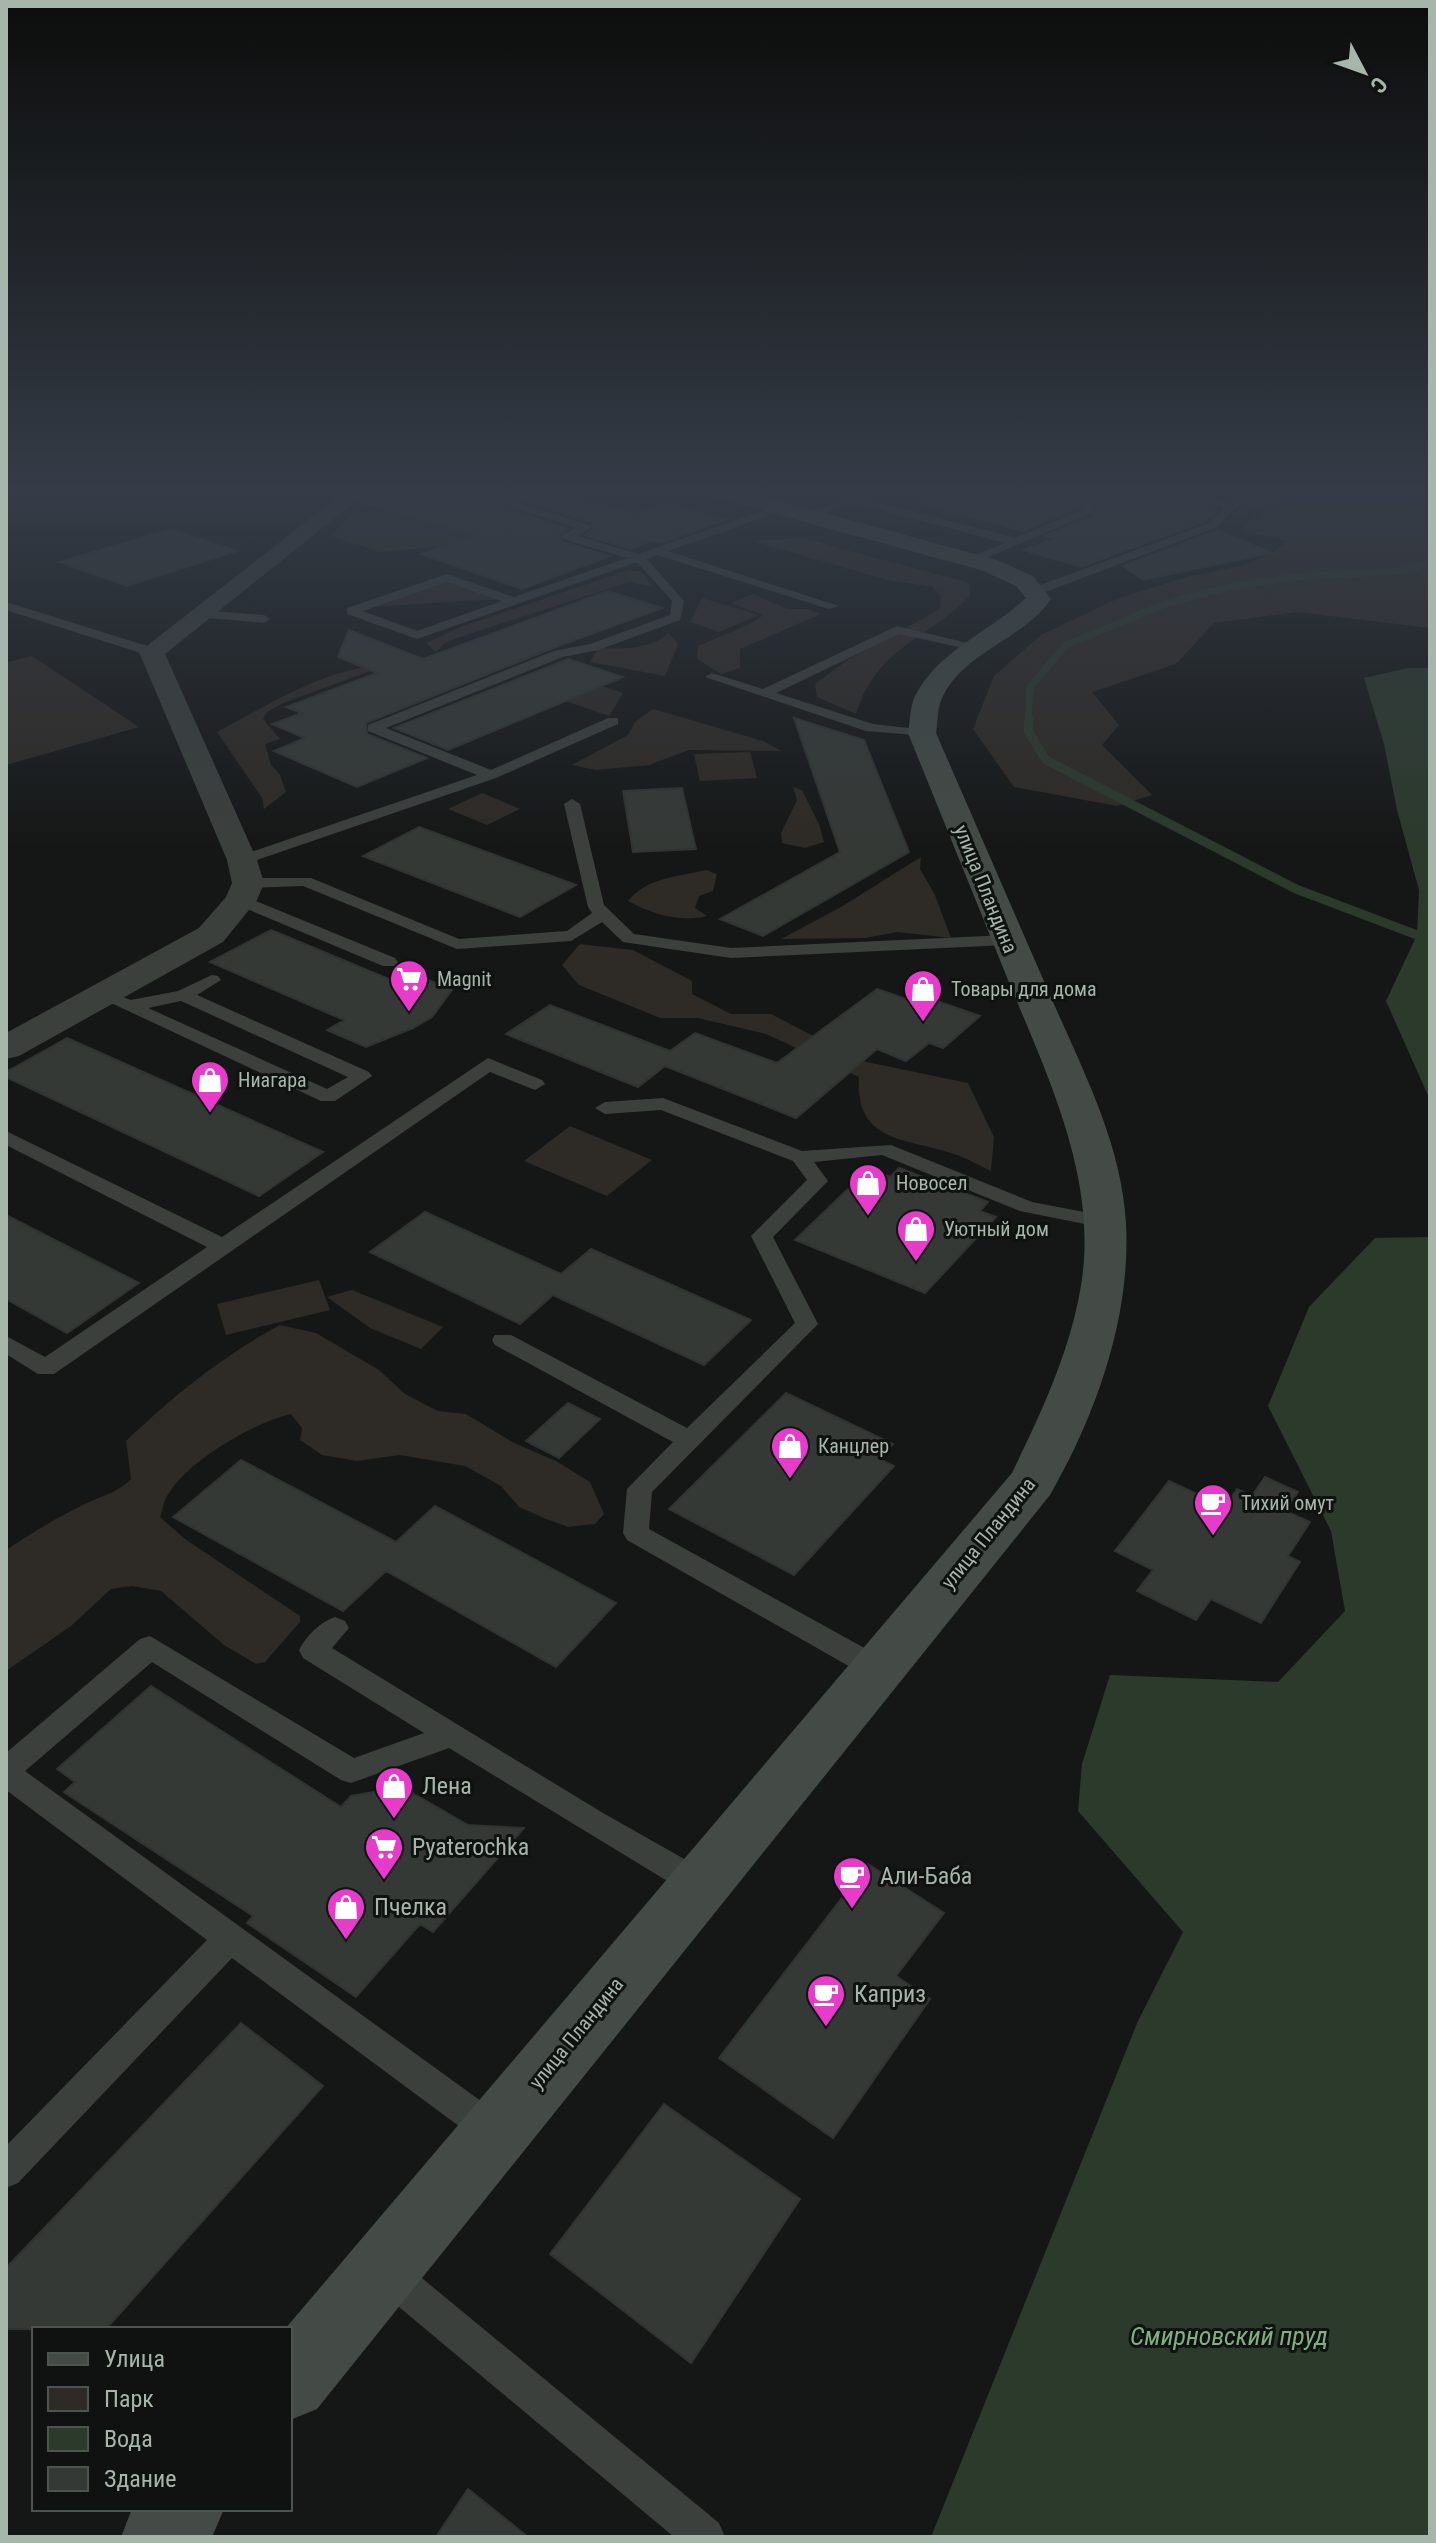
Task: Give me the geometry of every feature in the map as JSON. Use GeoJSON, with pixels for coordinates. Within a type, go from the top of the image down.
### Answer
{"type":"FeatureCollection","features":[{"type":"Feature","properties":{"kind":"street"},"geometry":{"type":"LineString","coordinates":[[6,1048],[116,1000],[211,935],[244,881],[152,652],[203,612]]}},
{"type":"Feature","properties":{"kind":"street"},"geometry":{"type":"LineString","coordinates":[[922,733],[927,698],[951,665],[1028,612]]}},
{"type":"Feature","properties":{"kind":"street","name":"улица Пландина"},"geometry":{"type":"LineString","coordinates":[[292,2380],[1032,1482],[1078,1385],[1104,1279],[1105,1222],[1096,1158],[1067,1079],[922,733]]}},
{"type":"Feature","properties":{"kind":"street"},"geometry":{"type":"LineString","coordinates":[[161,2537],[182,2511]]}},
{"type":"Feature","properties":{"kind":"lane"},"geometry":{"type":"LineString","coordinates":[[24,612],[152,652]]}},
{"type":"Feature","properties":{"kind":"lane"},"geometry":{"type":"LineString","coordinates":[[353,612],[417,635],[483,612]]}},
{"type":"Feature","properties":{"kind":"lane"},"geometry":{"type":"LineString","coordinates":[[491,775],[373,728],[559,654],[593,647],[676,617],[677,612]]}},
{"type":"Feature","properties":{"kind":"lane"},"geometry":{"type":"LineString","coordinates":[[200,614],[264,619]]}},
{"type":"Feature","properties":{"kind":"lane"},"geometry":{"type":"LineString","coordinates":[[763,694],[897,630],[977,647]]}},
{"type":"Feature","properties":{"kind":"lane"},"geometry":{"type":"LineString","coordinates":[[712,677],[871,728],[922,733]]}},
{"type":"Feature","properties":{"kind":"lane"},"geometry":{"type":"LineString","coordinates":[[244,881],[613,721]]}},
{"type":"Feature","properties":{"kind":"lane"},"geometry":{"type":"LineString","coordinates":[[572,804],[596,907],[629,938],[731,953],[1007,940]]}},
{"type":"Feature","properties":{"kind":"lane"},"geometry":{"type":"LineString","coordinates":[[244,881],[305,881],[457,944],[571,936],[601,914]]}},
{"type":"Feature","properties":{"kind":"lane"},"geometry":{"type":"LineString","coordinates":[[244,881],[389,962]]}},
{"type":"Feature","properties":{"kind":"lane"},"geometry":{"type":"LineString","coordinates":[[116,1000],[183,995],[212,980]]}},
{"type":"Feature","properties":{"kind":"lane"},"geometry":{"type":"LineString","coordinates":[[116,1000],[328,1097],[362,1076],[183,995]]}},
{"type":"Feature","properties":{"kind":"lane"},"geometry":{"type":"LineString","coordinates":[[6,1344],[46,1368],[488,1064],[535,1084]]}},
{"type":"Feature","properties":{"kind":"lane"},"geometry":{"type":"LineString","coordinates":[[605,1108],[663,1104],[800,1157],[884,1149],[1027,1207],[1105,1222]]}},
{"type":"Feature","properties":{"kind":"lane"},"geometry":{"type":"LineString","coordinates":[[6,1137],[223,1246]]}},
{"type":"Feature","properties":{"kind":"lane"},"geometry":{"type":"LineString","coordinates":[[800,1157],[818,1181],[762,1236],[807,1324],[640,1489],[636,1533],[878,1669]]}},
{"type":"Feature","properties":{"kind":"lane"},"geometry":{"type":"LineString","coordinates":[[503,1340],[690,1440]]}},
{"type":"Feature","properties":{"kind":"lane"},"geometry":{"type":"LineString","coordinates":[[335,1628],[313,1650],[450,1736],[699,1884]]}},
{"type":"Feature","properties":{"kind":"lane"},"geometry":{"type":"LineString","coordinates":[[450,1736],[351,1771],[150,1647],[6,1772],[496,2132]]}},
{"type":"Feature","properties":{"kind":"lane"},"geometry":{"type":"LineString","coordinates":[[6,2171],[230,1938]]}},
{"type":"Feature","properties":{"kind":"lane"},"geometry":{"type":"LineString","coordinates":[[383,2269],[703,2536]]}},
{"type":"Feature","properties":{"kind":"green space"},"geometry":{"type":"Polygon","coordinates":[[[505,612],[538,612],[457,638],[445,643],[436,652],[426,643],[505,612]]]}},
{"type":"Feature","properties":{"kind":"green space"},"geometry":{"type":"Polygon","coordinates":[[[695,612],[748,612],[759,615],[719,632],[690,622],[695,612]]]}},
{"type":"Feature","properties":{"kind":"green space"},"geometry":{"type":"Polygon","coordinates":[[[754,612],[821,614],[740,649],[740,668],[721,674],[697,659],[698,646],[752,623],[763,615],[754,612]]]}},
{"type":"Feature","properties":{"kind":"green space"},"geometry":{"type":"Polygon","coordinates":[[[935,612],[952,612],[889,659],[865,692],[856,714],[817,697],[815,684],[846,661],[935,612]]]}},
{"type":"Feature","properties":{"kind":"green space"},"geometry":{"type":"Polygon","coordinates":[[[1090,612],[1430,612],[1430,628],[1296,612],[1214,623],[1176,664],[1092,692],[1119,725],[1102,745],[1152,795],[1117,806],[1014,787],[973,729],[994,676],[1041,635],[1090,612]]]}},
{"type":"Feature","properties":{"kind":"green space"},"geometry":{"type":"Polygon","coordinates":[[[668,633],[678,644],[665,676],[590,662],[598,648],[644,645],[668,633]]]}},
{"type":"Feature","properties":{"kind":"green space"},"geometry":{"type":"Polygon","coordinates":[[[32,656],[139,727],[6,765],[6,663],[32,656]]]}},
{"type":"Feature","properties":{"kind":"green space"},"geometry":{"type":"Polygon","coordinates":[[[386,665],[283,703],[267,712],[263,719],[280,739],[265,744],[271,765],[280,775],[286,792],[264,809],[262,798],[217,732],[320,680],[386,665]]]}},
{"type":"Feature","properties":{"kind":"green space"},"geometry":{"type":"Polygon","coordinates":[[[586,681],[623,693],[609,716],[528,688],[586,681]]]}},
{"type":"Feature","properties":{"kind":"green space"},"geometry":{"type":"Polygon","coordinates":[[[653,709],[763,741],[782,751],[689,750],[649,765],[596,770],[572,765],[628,735],[635,722],[653,709]]]}},
{"type":"Feature","properties":{"kind":"green space"},"geometry":{"type":"Polygon","coordinates":[[[750,752],[757,778],[700,781],[694,754],[750,752]]]}},
{"type":"Feature","properties":{"kind":"green space"},"geometry":{"type":"Polygon","coordinates":[[[793,787],[802,790],[819,824],[824,842],[805,848],[782,843],[781,833],[797,800],[793,787]]]}},
{"type":"Feature","properties":{"kind":"green space"},"geometry":{"type":"Polygon","coordinates":[[[482,793],[520,809],[487,825],[448,809],[482,793]]]}},
{"type":"Feature","properties":{"kind":"green space"},"geometry":{"type":"Polygon","coordinates":[[[921,857],[920,869],[935,895],[951,938],[897,932],[865,938],[781,939],[841,907],[921,857]]]}},
{"type":"Feature","properties":{"kind":"green space"},"geometry":{"type":"Polygon","coordinates":[[[706,870],[717,874],[713,891],[699,896],[695,908],[707,916],[666,916],[628,901],[654,882],[706,870]]]}},
{"type":"Feature","properties":{"kind":"green space"},"geometry":{"type":"Polygon","coordinates":[[[580,944],[633,950],[692,981],[692,994],[731,1014],[771,1014],[862,1061],[968,1083],[994,1137],[991,1171],[956,1155],[886,1134],[874,1126],[865,1114],[859,1077],[766,1034],[698,1018],[660,1018],[579,985],[562,965],[580,944]]]}},
{"type":"Feature","properties":{"kind":"green space"},"geometry":{"type":"Polygon","coordinates":[[[570,1126],[652,1160],[607,1196],[524,1161],[570,1126]]]}},
{"type":"Feature","properties":{"kind":"green space"},"geometry":{"type":"Polygon","coordinates":[[[319,1280],[330,1310],[226,1335],[217,1304],[319,1280]]]}},
{"type":"Feature","properties":{"kind":"green space"},"geometry":{"type":"Polygon","coordinates":[[[352,1290],[443,1327],[421,1349],[370,1328],[327,1297],[352,1290]]]}},
{"type":"Feature","properties":{"kind":"green space"},"geometry":{"type":"Polygon","coordinates":[[[280,1325],[316,1333],[379,1370],[405,1394],[438,1411],[466,1414],[514,1443],[556,1461],[590,1482],[604,1514],[595,1524],[568,1527],[519,1507],[501,1486],[465,1466],[400,1455],[357,1461],[322,1455],[300,1440],[302,1428],[291,1414],[241,1434],[207,1456],[179,1480],[169,1493],[160,1517],[185,1539],[300,1616],[300,1622],[265,1662],[256,1664],[224,1645],[161,1591],[132,1586],[111,1589],[71,1626],[6,1671],[6,1550],[56,1519],[126,1484],[131,1479],[126,1441],[199,1378],[280,1325]]]}},
{"type":"Feature","properties":{"kind":"water"},"geometry":{"type":"Polygon","coordinates":[[[1408,668],[1430,668],[1430,1100],[1386,1001],[1417,935],[1419,890],[1397,810],[1384,744],[1364,678],[1408,668]]]}},
{"type":"Feature","properties":{"kind":"water","name":"Смирновский пруд"},"geometry":{"type":"Polygon","coordinates":[[[1430,1237],[1430,2537],[931,2537],[1138,2021],[1183,1932],[1078,1811],[1082,1764],[1110,1675],[1278,1682],[1345,1611],[1331,1531],[1268,1406],[1309,1307],[1375,1238],[1430,1237]]]}},
{"type":"Feature","properties":{"kind":"building"},"geometry":{"type":"Polygon","coordinates":[[[552,612],[652,612],[366,723],[367,734],[427,758],[357,787],[274,751],[305,738],[272,724],[302,713],[286,707],[377,673],[338,657],[349,630],[423,659],[552,612]]]}},
{"type":"Feature","properties":{"kind":"building"},"geometry":{"type":"Polygon","coordinates":[[[568,659],[623,677],[448,750],[394,728],[568,659]]]}},
{"type":"Feature","properties":{"kind":"building"},"geometry":{"type":"Polygon","coordinates":[[[794,718],[864,740],[909,852],[763,936],[720,919],[840,852],[794,718]]]}},
{"type":"Feature","properties":{"kind":"building"},"geometry":{"type":"Polygon","coordinates":[[[682,788],[696,849],[633,852],[623,791],[682,788]]]}},
{"type":"Feature","properties":{"kind":"building"},"geometry":{"type":"Polygon","coordinates":[[[419,827],[576,885],[520,917],[363,856],[419,827]]]}},
{"type":"Feature","properties":{"kind":"building"},"geometry":{"type":"Polygon","coordinates":[[[271,930],[403,985],[419,976],[452,990],[432,1017],[366,1047],[327,1030],[344,1020],[210,962],[271,930]]]}},
{"type":"Feature","properties":{"kind":"building"},"geometry":{"type":"Polygon","coordinates":[[[877,989],[906,999],[914,993],[980,1016],[943,1048],[929,1043],[906,1061],[877,1049],[796,1118],[665,1066],[638,1087],[506,1034],[550,1005],[670,1051],[695,1033],[777,1063],[877,989]]]}},
{"type":"Feature","properties":{"kind":"building"},"geometry":{"type":"Polygon","coordinates":[[[67,1038],[323,1152],[259,1196],[6,1077],[6,1072],[67,1038]]]}},
{"type":"Feature","properties":{"kind":"building"},"geometry":{"type":"Polygon","coordinates":[[[899,1168],[988,1202],[980,1211],[996,1217],[925,1293],[795,1240],[869,1169],[890,1177],[899,1168]]]}},
{"type":"Feature","properties":{"kind":"building"},"geometry":{"type":"Polygon","coordinates":[[[425,1212],[561,1274],[591,1249],[751,1320],[704,1365],[553,1295],[520,1324],[370,1252],[425,1212]]]}},
{"type":"Feature","properties":{"kind":"building"},"geometry":{"type":"Polygon","coordinates":[[[6,1215],[139,1283],[67,1333],[6,1299],[6,1215]]]}},
{"type":"Feature","properties":{"kind":"building"},"geometry":{"type":"Polygon","coordinates":[[[786,1393],[893,1444],[879,1459],[894,1466],[794,1575],[669,1509],[786,1393]]]}},
{"type":"Feature","properties":{"kind":"building"},"geometry":{"type":"Polygon","coordinates":[[[568,1403],[600,1419],[559,1458],[526,1441],[568,1403]]]}},
{"type":"Feature","properties":{"kind":"building"},"geometry":{"type":"Polygon","coordinates":[[[241,1460],[396,1542],[435,1506],[616,1603],[556,1667],[386,1571],[343,1611],[173,1517],[241,1460]]]}},
{"type":"Feature","properties":{"kind":"building","name":"Тихий омут"},"geometry":{"type":"Polygon","coordinates":[[[1265,1477],[1298,1492],[1285,1511],[1310,1522],[1288,1556],[1300,1562],[1261,1623],[1211,1599],[1196,1620],[1137,1591],[1153,1570],[1115,1551],[1169,1481],[1225,1507],[1237,1489],[1252,1496],[1265,1477]]]}},
{"type":"Feature","properties":{"kind":"building"},"geometry":{"type":"Polygon","coordinates":[[[151,1686],[341,1807],[351,1796],[402,1787],[468,1825],[524,1828],[433,1932],[420,1924],[356,1997],[247,1923],[253,1916],[64,1792],[75,1782],[57,1769],[151,1686]]]}},
{"type":"Feature","properties":{"kind":"building","name":"Каприз"},"geometry":{"type":"Polygon","coordinates":[[[868,1864],[944,1913],[896,1976],[930,1999],[833,2138],[719,2058],[868,1864]]]}},
{"type":"Feature","properties":{"kind":"building"},"geometry":{"type":"Polygon","coordinates":[[[241,2023],[323,2086],[108,2327],[6,2329],[6,2268],[241,2023]]]}},
{"type":"Feature","properties":{"kind":"building"},"geometry":{"type":"Polygon","coordinates":[[[664,2104],[800,2199],[691,2363],[550,2254],[664,2104]]]}},
{"type":"Feature","properties":{"kind":"building"},"geometry":{"type":"Polygon","coordinates":[[[468,2489],[528,2537],[436,2537],[468,2489]]]}},
{"type":"Feature","properties":{"kind":"waterway"},"geometry":{"type":"LineString","coordinates":[[1028,721],[1030,687],[1066,645],[1147,612]]}},
{"type":"Feature","properties":{"kind":"waterway"},"geometry":{"type":"LineString","coordinates":[[1029,719],[1028,731],[1046,760],[1296,889],[1417,935]]}},
{"type":"Feature","properties":{"kind":"place","name":"Magnit"},"geometry":{"type":"Point","coordinates":[409,1013]}},
{"type":"Feature","properties":{"kind":"place","name":"Товары для дома"},"geometry":{"type":"Point","coordinates":[923,1023]}},
{"type":"Feature","properties":{"kind":"place","name":"Ниагара"},"geometry":{"type":"Point","coordinates":[210,1114]}},
{"type":"Feature","properties":{"kind":"place","name":"Новосел"},"geometry":{"type":"Point","coordinates":[868,1217]}},
{"type":"Feature","properties":{"kind":"place","name":"Уютный дом"},"geometry":{"type":"Point","coordinates":[916,1263]}},
{"type":"Feature","properties":{"kind":"place","name":"Канцлер"},"geometry":{"type":"Point","coordinates":[790,1480]}},
{"type":"Feature","properties":{"kind":"place","name":"Тихий омут"},"geometry":{"type":"Point","coordinates":[1213,1537]}},
{"type":"Feature","properties":{"kind":"place","name":"Лена"},"geometry":{"type":"Point","coordinates":[394,1820]}},
{"type":"Feature","properties":{"kind":"place","name":"Pyaterochka"},"geometry":{"type":"Point","coordinates":[384,1881]}},
{"type":"Feature","properties":{"kind":"place","name":"Али-Баба"},"geometry":{"type":"Point","coordinates":[852,1910]}},
{"type":"Feature","properties":{"kind":"place","name":"Пчелка"},"geometry":{"type":"Point","coordinates":[346,1941]}},
{"type":"Feature","properties":{"kind":"place","name":"Каприз"},"geometry":{"type":"Point","coordinates":[826,2028]}}]}
